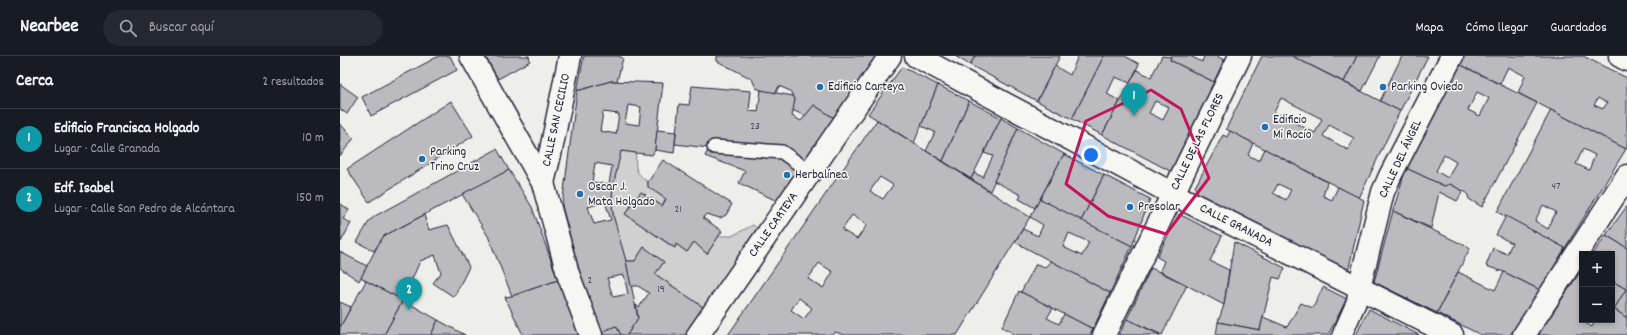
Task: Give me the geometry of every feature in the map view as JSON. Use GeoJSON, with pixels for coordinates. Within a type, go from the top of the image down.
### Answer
{"type":"FeatureCollection","features":[{"type":"Feature","properties":{"kind":"street"},"geometry":{"type":"LineString","coordinates":[[471,56],[543,183],[568,274],[591,335]]}},
{"type":"Feature","properties":{"kind":"street","name":"CALLE SAN CECILIO"},"geometry":{"type":"LineString","coordinates":[[543,183],[570,56]]}},
{"type":"Feature","properties":{"kind":"street","name":"CALLE CARTEYA"},"geometry":{"type":"LineString","coordinates":[[698,335],[890,56]]}},
{"type":"Feature","properties":{"kind":"street","name":"CALLE GRANADA"},"geometry":{"type":"LineString","coordinates":[[916,56],[1173,194],[1452,335]]}},
{"type":"Feature","properties":{"kind":"street","name":"CALLE DE LAS FLORES"},"geometry":{"type":"LineString","coordinates":[[1104,335],[1240,56]]}},
{"type":"Feature","properties":{"kind":"street","name":"CALLE DEL ÁNGEL"},"geometry":{"type":"LineString","coordinates":[[1342,335],[1356,303],[1383,192],[1452,56]]}},
{"type":"Feature","properties":{"kind":"street"},"geometry":{"type":"LineString","coordinates":[[1620,56],[1627,60]]}},
{"type":"Feature","properties":{"kind":"street"},"geometry":{"type":"LineString","coordinates":[[1524,335],[1627,176]]}},
{"type":"Feature","properties":{"kind":"lane"},"geometry":{"type":"LineString","coordinates":[[714,147],[782,152],[810,172]]}},
{"type":"Feature","properties":{"kind":"highlighted area"},"geometry":{"type":"Polygon","coordinates":[[[1151,90],[1181,109],[1209,178],[1166,234],[1108,216],[1066,184],[1086,121],[1151,90]]]}},
{"type":"Feature","properties":{"kind":"shaded area"},"geometry":{"type":"Polygon","coordinates":[[[621,151],[636,153],[636,166],[638,173],[648,182],[648,187],[666,199],[662,206],[641,192],[625,214],[674,248],[676,244],[687,252],[694,242],[707,254],[719,236],[732,236],[753,225],[758,229],[706,309],[655,274],[664,262],[644,247],[635,261],[626,261],[612,208],[613,182],[621,151]]]}},
{"type":"Feature","properties":{"kind":"building"},"geometry":{"type":"Polygon","coordinates":[[[439,56],[450,56],[457,70],[371,116],[362,97],[439,56]]]}},
{"type":"Feature","properties":{"kind":"building"},"geometry":{"type":"Polygon","coordinates":[[[485,56],[529,56],[530,61],[498,79],[485,56]]]}},
{"type":"Feature","properties":{"kind":"building"},"geometry":{"type":"Polygon","coordinates":[[[584,56],[618,56],[623,58],[617,81],[611,81],[577,91],[584,56]]]}},
{"type":"Feature","properties":{"kind":"building","name":"Edificio Carteya"},"geometry":{"type":"Polygon","coordinates":[[[717,56],[877,56],[837,120],[814,105],[806,116],[792,110],[795,99],[790,91],[779,86],[776,92],[769,93],[756,88],[752,79],[717,61],[717,56]]]}},
{"type":"Feature","properties":{"kind":"building"},"geometry":{"type":"Polygon","coordinates":[[[955,56],[975,56],[970,65],[955,56]]]}},
{"type":"Feature","properties":{"kind":"building"},"geometry":{"type":"Polygon","coordinates":[[[975,56],[1060,56],[1037,101],[970,65],[975,56]]]}},
{"type":"Feature","properties":{"kind":"building"},"geometry":{"type":"Polygon","coordinates":[[[1078,56],[1104,56],[1072,119],[1037,101],[1055,66],[1070,75],[1078,56]]]}},
{"type":"Feature","properties":{"kind":"building"},"geometry":{"type":"Polygon","coordinates":[[[1104,56],[1125,56],[1139,64],[1130,83],[1115,77],[1107,94],[1120,101],[1102,135],[1072,119],[1104,56]]]}},
{"type":"Feature","properties":{"kind":"building"},"geometry":{"type":"Polygon","coordinates":[[[1162,56],[1171,57],[1170,60],[1214,82],[1210,89],[1217,93],[1172,172],[1102,135],[1137,70],[1151,77],[1162,56]],[[1155,101],[1149,113],[1163,120],[1169,107],[1155,101]]]}},
{"type":"Feature","properties":{"kind":"building"},"geometry":{"type":"Polygon","coordinates":[[[1170,56],[1190,56],[1202,62],[1204,56],[1217,56],[1224,60],[1214,82],[1170,60],[1170,56]]]}},
{"type":"Feature","properties":{"kind":"building","name":"Edificio Mi Rocío"},"geometry":{"type":"Polygon","coordinates":[[[1262,56],[1292,56],[1400,111],[1359,198],[1226,129],[1262,56]],[[1281,98],[1274,112],[1315,133],[1322,119],[1281,98]],[[1329,125],[1323,136],[1348,150],[1354,138],[1329,125]]]}},
{"type":"Feature","properties":{"kind":"building"},"geometry":{"type":"Polygon","coordinates":[[[1292,56],[1357,56],[1344,82],[1292,56]]]}},
{"type":"Feature","properties":{"kind":"building"},"geometry":{"type":"Polygon","coordinates":[[[1357,56],[1380,56],[1362,91],[1344,82],[1357,56]]]}},
{"type":"Feature","properties":{"kind":"building"},"geometry":{"type":"Polygon","coordinates":[[[1402,56],[1428,56],[1400,111],[1380,101],[1402,56]]]}},
{"type":"Feature","properties":{"kind":"building"},"geometry":{"type":"Polygon","coordinates":[[[1463,56],[1583,56],[1627,78],[1626,149],[1518,93],[1525,76],[1508,67],[1500,84],[1459,64],[1463,56]],[[1598,98],[1594,105],[1603,109],[1607,103],[1598,98]]]}},
{"type":"Feature","properties":{"kind":"building"},"geometry":{"type":"Polygon","coordinates":[[[1459,64],[1537,103],[1482,207],[1469,199],[1467,193],[1450,184],[1444,186],[1406,168],[1459,64]],[[1477,92],[1468,110],[1480,116],[1489,98],[1477,92]],[[1444,155],[1436,171],[1448,178],[1456,162],[1444,155]]]}},
{"type":"Feature","properties":{"kind":"building"},"geometry":{"type":"Polygon","coordinates":[[[902,67],[938,85],[914,143],[868,114],[902,67]]]}},
{"type":"Feature","properties":{"kind":"building"},"geometry":{"type":"Polygon","coordinates":[[[611,81],[663,83],[655,150],[652,155],[621,151],[613,187],[613,215],[626,261],[638,318],[627,335],[621,335],[616,326],[604,331],[600,335],[594,327],[562,206],[577,91],[611,81]],[[628,105],[625,123],[639,125],[641,107],[628,105]],[[603,112],[600,131],[616,134],[619,114],[603,112]],[[595,163],[592,182],[609,184],[612,166],[595,163]],[[605,202],[588,207],[594,224],[611,220],[605,202]],[[624,275],[607,278],[613,297],[628,294],[624,275]]]}},
{"type":"Feature","properties":{"kind":"building"},"geometry":{"type":"Polygon","coordinates":[[[340,84],[358,97],[347,114],[340,109],[340,84]]]}},
{"type":"Feature","properties":{"kind":"building"},"geometry":{"type":"Polygon","coordinates":[[[938,85],[969,101],[943,161],[926,151],[935,132],[921,126],[938,85]]]}},
{"type":"Feature","properties":{"kind":"building"},"geometry":{"type":"Polygon","coordinates":[[[692,86],[751,91],[749,111],[758,112],[761,90],[793,96],[795,99],[792,116],[801,121],[814,105],[837,120],[807,165],[785,149],[709,148],[675,144],[679,104],[689,105],[692,86]]]}},
{"type":"Feature","properties":{"kind":"building"},"geometry":{"type":"Polygon","coordinates":[[[451,101],[473,136],[369,202],[347,169],[451,101]]]}},
{"type":"Feature","properties":{"kind":"building"},"geometry":{"type":"Polygon","coordinates":[[[969,101],[1001,118],[971,179],[943,161],[969,101]]]}},
{"type":"Feature","properties":{"kind":"building"},"geometry":{"type":"Polygon","coordinates":[[[1551,110],[1626,149],[1565,248],[1497,212],[1551,110]],[[1583,149],[1576,164],[1589,170],[1595,155],[1583,149]],[[1543,205],[1535,221],[1548,229],[1556,212],[1543,205]]]}},
{"type":"Feature","properties":{"kind":"building"},"geometry":{"type":"Polygon","coordinates":[[[1001,118],[1018,128],[990,191],[971,179],[974,173],[983,177],[993,156],[984,153],[1001,118]]]}},
{"type":"Feature","properties":{"kind":"building"},"geometry":{"type":"Polygon","coordinates":[[[877,120],[1030,217],[957,335],[845,335],[835,332],[833,335],[728,335],[877,120]],[[880,177],[870,191],[883,199],[893,185],[880,177]],[[852,215],[842,230],[857,239],[867,225],[852,215]],[[819,263],[808,279],[823,288],[833,272],[819,263]],[[799,298],[791,310],[804,319],[812,308],[799,298]]]}},
{"type":"Feature","properties":{"kind":"building"},"geometry":{"type":"Polygon","coordinates":[[[340,124],[354,138],[340,156],[340,124]]]}},
{"type":"Feature","properties":{"kind":"building"},"geometry":{"type":"Polygon","coordinates":[[[1018,128],[1064,154],[1035,208],[1019,199],[1021,195],[994,181],[1018,128]]]}},
{"type":"Feature","properties":{"kind":"building"},"geometry":{"type":"Polygon","coordinates":[[[657,130],[676,132],[674,153],[655,150],[657,130]]]}},
{"type":"Feature","properties":{"kind":"building"},"geometry":{"type":"Polygon","coordinates":[[[1230,131],[1253,143],[1248,155],[1259,161],[1265,149],[1327,182],[1323,196],[1332,200],[1338,187],[1364,200],[1348,272],[1201,199],[1195,187],[1223,135],[1227,137],[1230,131]],[[1278,184],[1273,193],[1286,200],[1291,190],[1278,184]]]}},
{"type":"Feature","properties":{"kind":"building"},"geometry":{"type":"Polygon","coordinates":[[[709,148],[782,155],[802,170],[777,201],[739,183],[745,171],[705,156],[709,148]]]}},
{"type":"Feature","properties":{"kind":"building"},"geometry":{"type":"Polygon","coordinates":[[[497,149],[509,170],[384,236],[374,251],[357,242],[370,220],[375,216],[497,149]]]}},
{"type":"Feature","properties":{"kind":"building"},"geometry":{"type":"Polygon","coordinates":[[[1064,154],[1104,175],[1081,221],[1040,199],[1064,154]]]}},
{"type":"Feature","properties":{"kind":"building"},"geometry":{"type":"Polygon","coordinates":[[[663,160],[732,204],[726,215],[720,218],[706,214],[703,218],[722,231],[707,254],[694,242],[687,252],[676,244],[675,248],[625,214],[641,192],[662,206],[666,199],[648,187],[648,182],[663,160]]]}},
{"type":"Feature","properties":{"kind":"building"},"geometry":{"type":"Polygon","coordinates":[[[1406,168],[1444,186],[1450,184],[1463,191],[1457,201],[1439,192],[1431,228],[1393,211],[1406,168]]]}},
{"type":"Feature","properties":{"kind":"building"},"geometry":{"type":"Polygon","coordinates":[[[509,170],[532,207],[558,280],[512,296],[488,236],[462,194],[509,170]]]}},
{"type":"Feature","properties":{"kind":"building"},"geometry":{"type":"Polygon","coordinates":[[[1104,175],[1150,199],[1132,246],[1081,221],[1104,175]]]}},
{"type":"Feature","properties":{"kind":"building"},"geometry":{"type":"Polygon","coordinates":[[[1040,199],[1132,246],[1110,293],[1015,242],[1023,229],[1038,236],[1043,225],[1030,217],[1040,199]],[[1069,233],[1063,247],[1082,256],[1089,242],[1069,233]]]}},
{"type":"Feature","properties":{"kind":"building"},"geometry":{"type":"Polygon","coordinates":[[[340,203],[349,210],[343,219],[351,223],[341,242],[340,203]]]}},
{"type":"Feature","properties":{"kind":"building"},"geometry":{"type":"Polygon","coordinates":[[[1627,206],[1627,248],[1606,235],[1627,206]]]}},
{"type":"Feature","properties":{"kind":"building"},"geometry":{"type":"Polygon","coordinates":[[[1393,211],[1470,248],[1437,313],[1374,282],[1393,211]]]}},
{"type":"Feature","properties":{"kind":"building"},"geometry":{"type":"Polygon","coordinates":[[[1179,214],[1222,236],[1210,261],[1229,270],[1224,305],[1160,271],[1164,261],[1157,257],[1179,214]]]}},
{"type":"Feature","properties":{"kind":"building"},"geometry":{"type":"Polygon","coordinates":[[[424,215],[429,230],[448,225],[469,267],[454,297],[433,283],[441,273],[435,255],[420,261],[403,300],[361,277],[384,236],[424,215]]]}},
{"type":"Feature","properties":{"kind":"building"},"geometry":{"type":"Polygon","coordinates":[[[1506,216],[1565,248],[1540,290],[1504,272],[1486,266],[1493,248],[1507,254],[1512,243],[1496,235],[1506,216]]]}},
{"type":"Feature","properties":{"kind":"building"},"geometry":{"type":"Polygon","coordinates":[[[1606,235],[1627,248],[1627,318],[1615,310],[1626,289],[1615,283],[1615,251],[1595,251],[1606,235]]]}},
{"type":"Feature","properties":{"kind":"building"},"geometry":{"type":"Polygon","coordinates":[[[1234,242],[1285,268],[1280,279],[1273,277],[1260,330],[1218,322],[1224,305],[1234,242]]]}},
{"type":"Feature","properties":{"kind":"building"},"geometry":{"type":"Polygon","coordinates":[[[644,247],[664,262],[655,274],[706,309],[688,335],[627,335],[638,318],[636,305],[639,307],[649,293],[638,286],[631,286],[626,261],[635,261],[644,247]]]}},
{"type":"Feature","properties":{"kind":"building"},"geometry":{"type":"Polygon","coordinates":[[[340,252],[367,266],[359,281],[340,268],[340,252]]]}},
{"type":"Feature","properties":{"kind":"building"},"geometry":{"type":"Polygon","coordinates":[[[1051,261],[1110,293],[1093,329],[1021,292],[1036,264],[1045,267],[1051,261]]]}},
{"type":"Feature","properties":{"kind":"building"},"geometry":{"type":"Polygon","coordinates":[[[1151,268],[1187,285],[1162,335],[1127,319],[1151,268]]]}},
{"type":"Feature","properties":{"kind":"building"},"geometry":{"type":"Polygon","coordinates":[[[1458,272],[1495,290],[1504,272],[1540,290],[1510,335],[1481,335],[1437,313],[1458,272]]]}},
{"type":"Feature","properties":{"kind":"building"},"geometry":{"type":"Polygon","coordinates":[[[1579,274],[1579,323],[1586,323],[1592,327],[1594,323],[1615,323],[1615,310],[1627,318],[1627,335],[1538,335],[1579,274]]]}},
{"type":"Feature","properties":{"kind":"building"},"geometry":{"type":"Polygon","coordinates":[[[558,280],[580,335],[523,335],[505,297],[558,280]]]}},
{"type":"Feature","properties":{"kind":"building"},"geometry":{"type":"Polygon","coordinates":[[[366,281],[403,300],[384,335],[340,335],[340,327],[366,281]]]}},
{"type":"Feature","properties":{"kind":"building"},"geometry":{"type":"Polygon","coordinates":[[[1615,283],[1626,289],[1615,307],[1615,283]]]}},
{"type":"Feature","properties":{"kind":"building"},"geometry":{"type":"Polygon","coordinates":[[[1323,287],[1347,299],[1328,335],[1216,335],[1218,322],[1260,330],[1263,317],[1287,327],[1301,303],[1313,308],[1323,287]]]}},
{"type":"Feature","properties":{"kind":"building"},"geometry":{"type":"Polygon","coordinates":[[[1019,291],[1053,308],[1047,318],[1059,324],[1064,314],[1093,329],[1090,335],[1011,335],[1013,333],[1002,327],[1019,291]]]}},
{"type":"Feature","properties":{"kind":"building"},"geometry":{"type":"Polygon","coordinates":[[[403,300],[438,320],[431,335],[384,335],[403,300]]]}},
{"type":"Feature","properties":{"kind":"building"},"geometry":{"type":"Polygon","coordinates":[[[340,302],[351,307],[340,327],[340,302]]]}},
{"type":"Feature","properties":{"kind":"building"},"geometry":{"type":"Polygon","coordinates":[[[1369,309],[1419,335],[1356,335],[1369,309]]]}},
{"type":"Feature","properties":{"kind":"building"},"geometry":{"type":"Polygon","coordinates":[[[1127,319],[1160,335],[1119,335],[1127,319]]]}},
{"type":"Feature","properties":{"kind":"building"},"geometry":{"type":"Polygon","coordinates":[[[438,320],[465,335],[431,335],[438,320]]]}},
{"type":"Feature","properties":{"kind":"building"},"geometry":{"type":"Polygon","coordinates":[[[616,326],[621,335],[600,335],[604,331],[616,326]]]}},
{"type":"Feature","properties":{"kind":"place","name":"Edificio Carteya"},"geometry":{"type":"Point","coordinates":[820,87]}},
{"type":"Feature","properties":{"kind":"place","name":"Parking Oviedo"},"geometry":{"type":"Point","coordinates":[1383,87]}},
{"type":"Feature","properties":{"kind":"place","name":"Edificio Francisca Holgado"},"geometry":{"type":"Point","coordinates":[1134,116]}},
{"type":"Feature","properties":{"kind":"place","name":"Edificio Mi Rocío"},"geometry":{"type":"Point","coordinates":[1265,127]}},
{"type":"Feature","properties":{"kind":"place","name":"Parking Trino Cruz"},"geometry":{"type":"Point","coordinates":[422,159]}},
{"type":"Feature","properties":{"kind":"place","name":"Herbalínea"},"geometry":{"type":"Point","coordinates":[787,175]}},
{"type":"Feature","properties":{"kind":"place","name":"Oscar J. Mata Holgado"},"geometry":{"type":"Point","coordinates":[580,194]}},
{"type":"Feature","properties":{"kind":"place","name":"Presolar"},"geometry":{"type":"Point","coordinates":[1130,207]}},
{"type":"Feature","properties":{"kind":"place","name":"Edf. Isabel"},"geometry":{"type":"Point","coordinates":[409,310]}}]}
